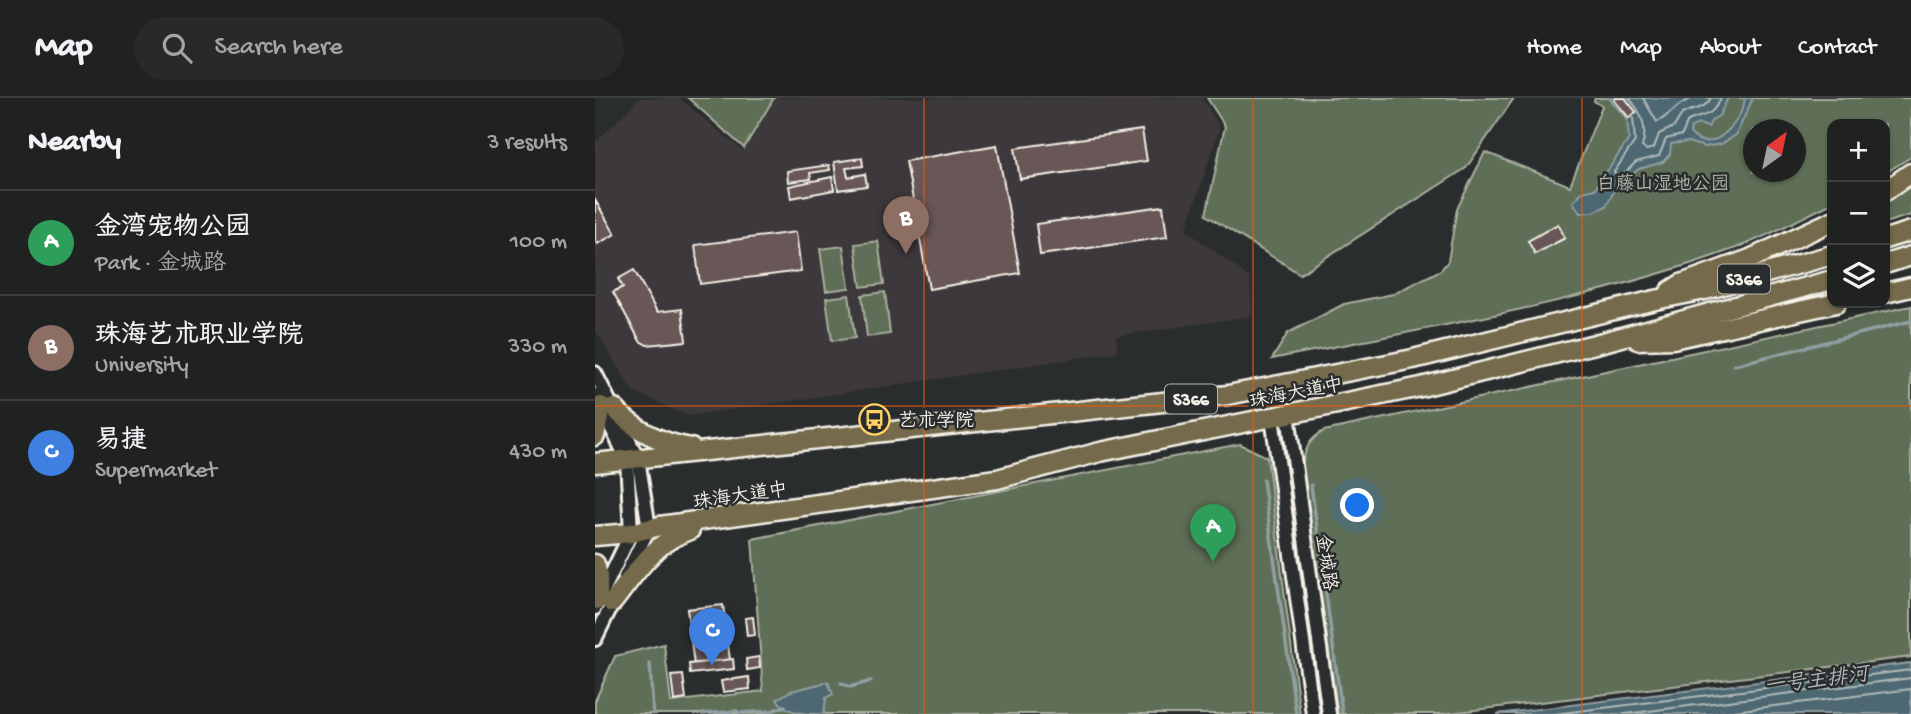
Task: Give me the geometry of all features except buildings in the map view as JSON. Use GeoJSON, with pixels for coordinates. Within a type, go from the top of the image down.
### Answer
{"type":"FeatureCollection","features":[{"type":"Feature","properties":{"kind":"highway"},"geometry":{"type":"LineString","coordinates":[[1890,188],[1911,173]]}},
{"type":"Feature","properties":{"kind":"highway"},"geometry":{"type":"LineString","coordinates":[[1655,300],[1681,284],[1750,259],[1827,223]]}},
{"type":"Feature","properties":{"kind":"highway"},"geometry":{"type":"LineString","coordinates":[[1890,237],[1911,230]]}},
{"type":"Feature","properties":{"kind":"highway","name":"珠海大道中"},"geometry":{"type":"LineString","coordinates":[[595,463],[1228,395],[1413,359],[1705,290],[1827,256]]}},
{"type":"Feature","properties":{"kind":"highway"},"geometry":{"type":"LineString","coordinates":[[1890,262],[1911,256]]}},
{"type":"Feature","properties":{"kind":"highway","name":"珠海大道中"},"geometry":{"type":"LineString","coordinates":[[595,536],[997,479],[1100,452],[1421,387],[1603,342],[1827,281]]}},
{"type":"Feature","properties":{"kind":"highway"},"geometry":{"type":"LineString","coordinates":[[1890,292],[1911,288]]}},
{"type":"Feature","properties":{"kind":"highway"},"geometry":{"type":"LineString","coordinates":[[1603,342],[1672,338],[1827,305]]}},
{"type":"Feature","properties":{"kind":"highway"},"geometry":{"type":"LineString","coordinates":[[595,436],[603,403],[652,436],[679,446],[719,450]]}},
{"type":"Feature","properties":{"kind":"highway"},"geometry":{"type":"LineString","coordinates":[[602,604],[670,537],[729,516]]}},
{"type":"Feature","properties":{"kind":"highway"},"geometry":{"type":"LineString","coordinates":[[595,564],[602,604]]}},
{"type":"Feature","properties":{"kind":"street"},"geometry":{"type":"LineString","coordinates":[[595,373],[603,403],[632,459],[649,528],[602,604]]}},
{"type":"Feature","properties":{"kind":"street","name":"金城路"},"geometry":{"type":"LineString","coordinates":[[1280,416],[1313,714]]}},
{"type":"Feature","properties":{"kind":"street","name":"金城路"},"geometry":{"type":"LineString","coordinates":[[1280,416],[1329,714]]}},
{"type":"Feature","properties":{"kind":"street"},"geometry":{"type":"LineString","coordinates":[[595,639],[602,604],[631,533],[632,459]]}},
{"type":"Feature","properties":{"kind":"shaded area"},"geometry":{"type":"Polygon","coordinates":[[[640,98],[679,98],[743,151],[776,98],[1202,98],[1220,127],[1186,230],[1250,278],[1252,316],[1116,336],[1117,352],[688,416],[633,391],[595,330],[595,140],[640,98]]]}},
{"type":"Feature","properties":{"kind":"green space"},"geometry":{"type":"Polygon","coordinates":[[[688,98],[774,98],[744,148],[688,98]]]}},
{"type":"Feature","properties":{"kind":"green space"},"geometry":{"type":"Polygon","coordinates":[[[1207,98],[1514,98],[1466,168],[1300,274],[1206,215],[1225,126],[1207,98]]]}},
{"type":"Feature","properties":{"kind":"green space","name":"白藤山湿地公园"},"geometry":{"type":"Polygon","coordinates":[[[1595,98],[1911,98],[1911,157],[1890,170],[1890,119],[1827,119],[1827,205],[1748,243],[1680,267],[1565,299],[1272,359],[1288,333],[1344,304],[1393,294],[1441,270],[1448,261],[1457,209],[1485,152],[1570,186],[1602,106],[1594,101],[1595,98]]]}},
{"type":"Feature","properties":{"kind":"green space"},"geometry":{"type":"Polygon","coordinates":[[[1911,184],[1911,215],[1890,221],[1890,198],[1911,184]]]}},
{"type":"Feature","properties":{"kind":"green space"},"geometry":{"type":"Polygon","coordinates":[[[878,241],[884,284],[861,287],[855,244],[878,241]]]}},
{"type":"Feature","properties":{"kind":"green space"},"geometry":{"type":"Polygon","coordinates":[[[843,246],[849,288],[826,291],[820,249],[843,246]]]}},
{"type":"Feature","properties":{"kind":"green space"},"geometry":{"type":"Polygon","coordinates":[[[885,292],[890,334],[867,337],[862,295],[885,292]]]}},
{"type":"Feature","properties":{"kind":"green space"},"geometry":{"type":"Polygon","coordinates":[[[849,295],[855,338],[832,341],[826,298],[849,295]]]}},
{"type":"Feature","properties":{"kind":"green space"},"geometry":{"type":"Polygon","coordinates":[[[1911,306],[1911,657],[1442,714],[1338,714],[1302,464],[1309,444],[1319,434],[1911,306]]]}},
{"type":"Feature","properties":{"kind":"green space"},"geometry":{"type":"Polygon","coordinates":[[[1240,444],[1267,457],[1300,714],[595,714],[595,701],[615,656],[664,644],[671,702],[763,691],[752,539],[1240,444]]]}},
{"type":"Feature","properties":{"kind":"water"},"geometry":{"type":"Polygon","coordinates":[[[1609,98],[1728,98],[1719,116],[1712,120],[1708,127],[1699,124],[1691,127],[1690,133],[1698,140],[1707,142],[1725,134],[1739,116],[1745,98],[1753,98],[1736,135],[1721,144],[1705,147],[1688,142],[1671,144],[1670,154],[1663,162],[1639,169],[1617,186],[1606,206],[1594,212],[1580,213],[1573,202],[1582,192],[1595,189],[1629,139],[1627,119],[1609,98]]]}},
{"type":"Feature","properties":{"kind":"water","name":"一号主排河"},"geometry":{"type":"Polygon","coordinates":[[[1911,663],[1911,714],[1497,714],[1911,663]]]}},
{"type":"Feature","properties":{"kind":"water"},"geometry":{"type":"Polygon","coordinates":[[[828,682],[833,694],[826,698],[824,714],[791,710],[777,699],[791,691],[828,682]]]}},
{"type":"Feature","properties":{"kind":"waterway"},"geometry":{"type":"LineString","coordinates":[[1734,365],[1911,321]]}},
{"type":"Feature","properties":{"kind":"waterway"},"geometry":{"type":"LineString","coordinates":[[1263,480],[1296,714]]}},
{"type":"Feature","properties":{"kind":"waterway"},"geometry":{"type":"LineString","coordinates":[[1311,485],[1342,712]]}},
{"type":"Feature","properties":{"kind":"waterway"},"geometry":{"type":"LineString","coordinates":[[650,664],[653,714]]}},
{"type":"Feature","properties":{"kind":"waterway"},"geometry":{"type":"LineString","coordinates":[[841,683],[850,687],[871,681]]}},
{"type":"Feature","properties":{"kind":"waterway"},"geometry":{"type":"LineString","coordinates":[[702,714],[772,711],[785,706]]}},
{"type":"Feature","properties":{"kind":"place","name":"珠海艺术职业学院"},"geometry":{"type":"Point","coordinates":[906,254]}},
{"type":"Feature","properties":{"kind":"place","name":"艺术学院"},"geometry":{"type":"Point","coordinates":[875,419]}},
{"type":"Feature","properties":{"kind":"place","name":"金湾宠物公园"},"geometry":{"type":"Point","coordinates":[1213,562]}},
{"type":"Feature","properties":{"kind":"place","name":"易捷"},"geometry":{"type":"Point","coordinates":[712,666]}}]}
